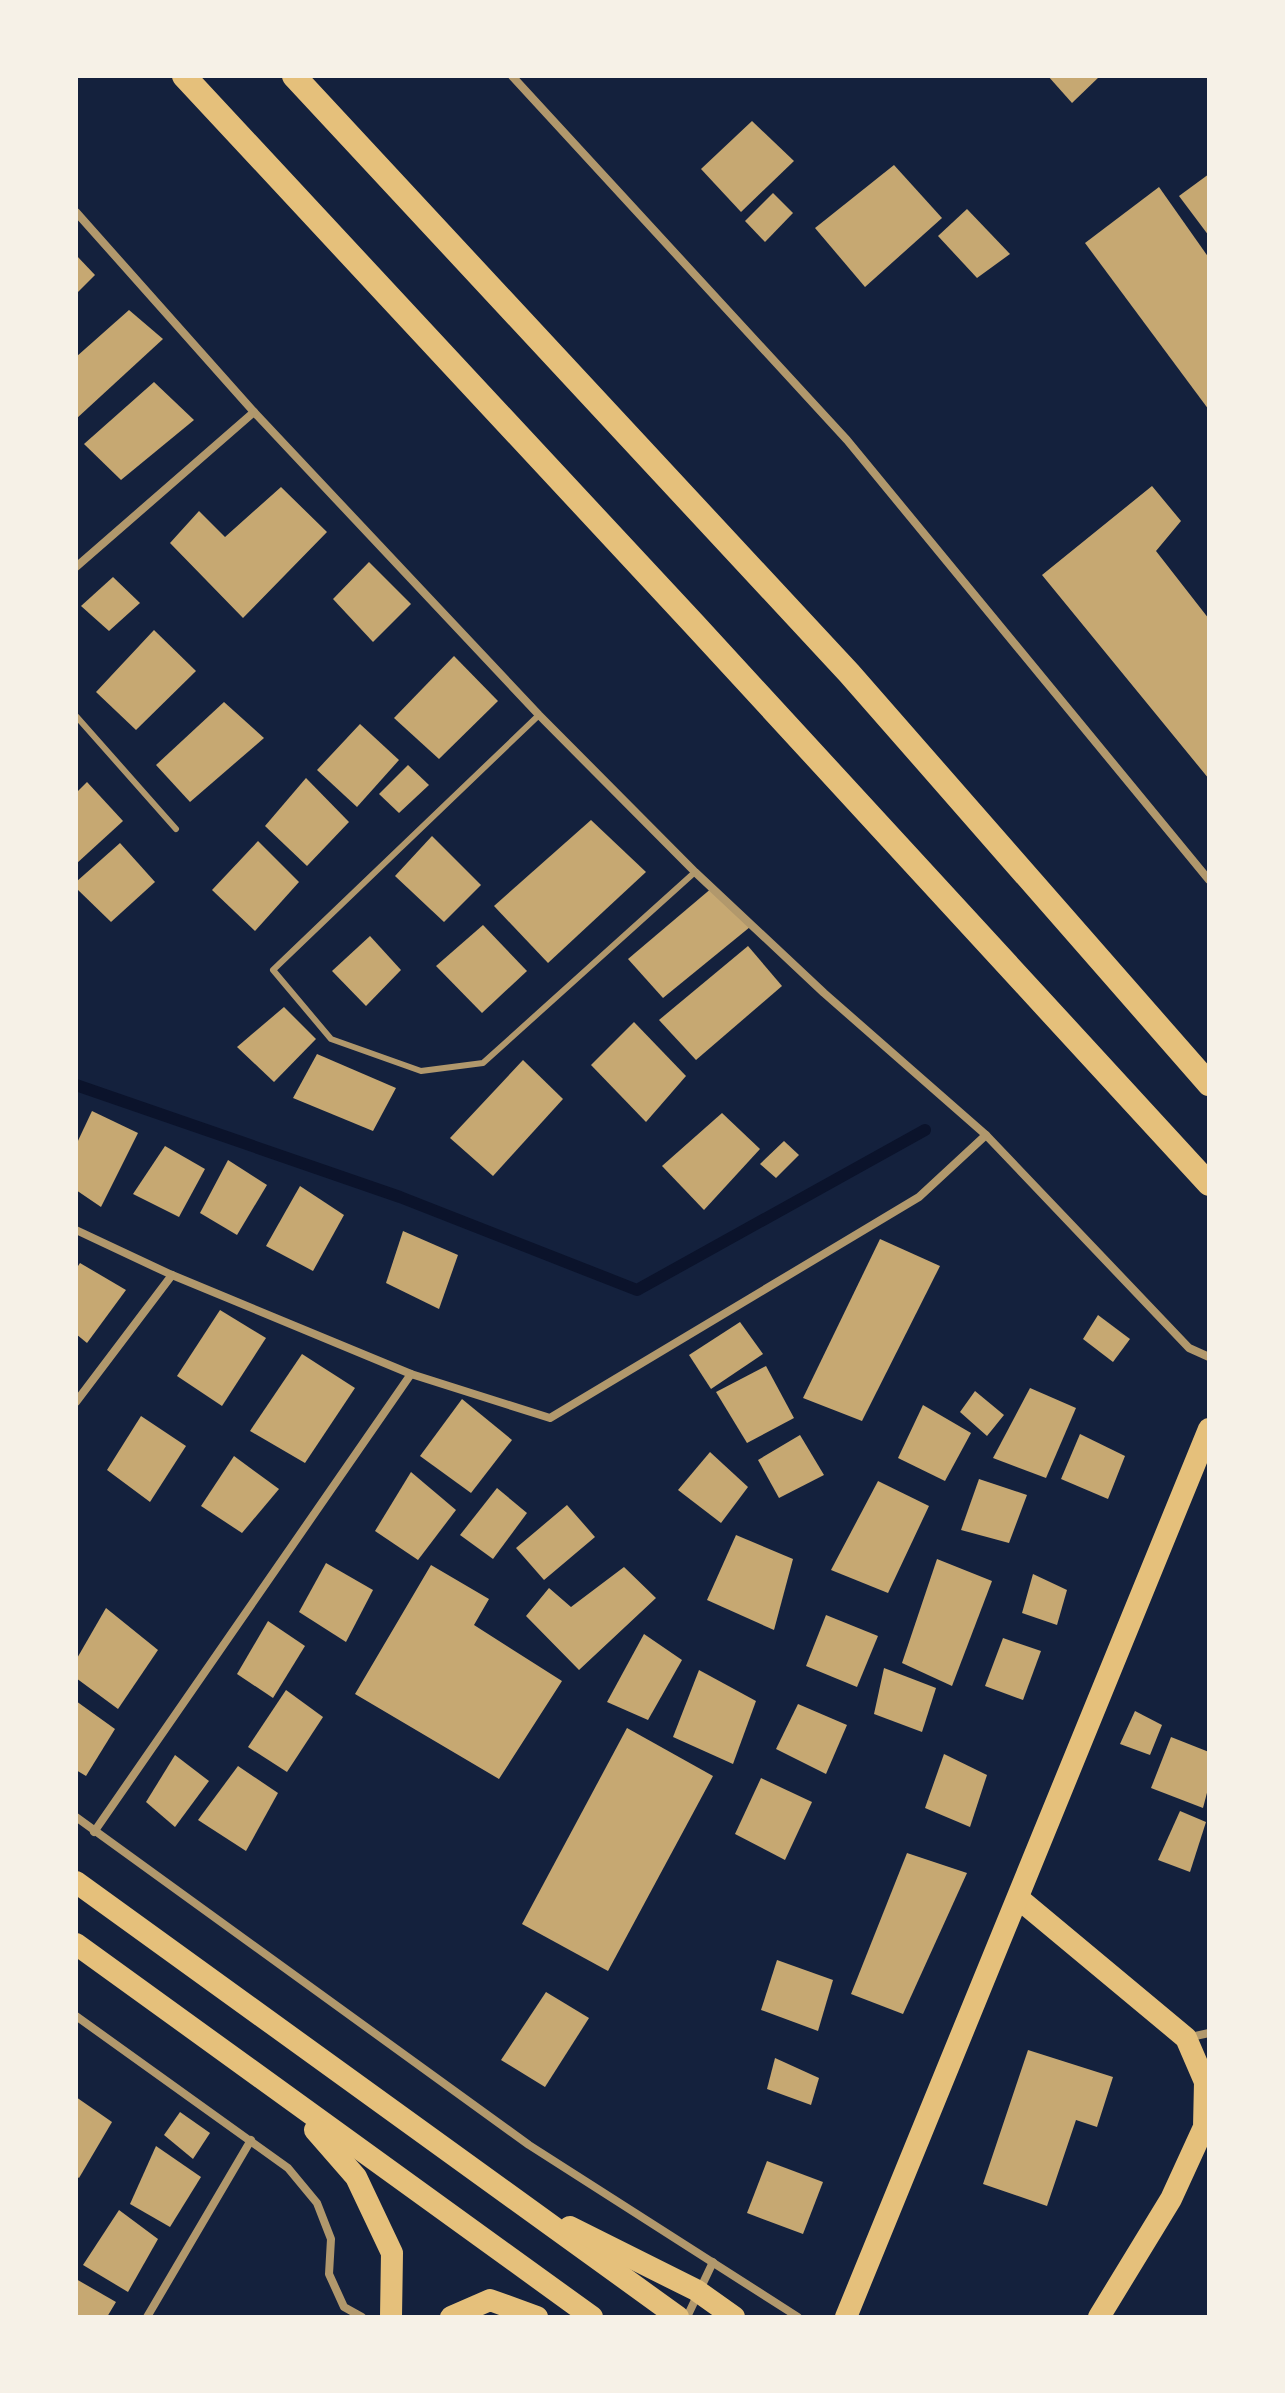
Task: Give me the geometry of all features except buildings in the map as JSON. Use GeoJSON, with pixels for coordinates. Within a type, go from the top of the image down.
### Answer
{"type":"FeatureCollection","features":[{"type":"Feature","properties":{"kind":"highway"},"geometry":{"type":"LineString","coordinates":[[184,76],[1209,1184]]}},
{"type":"Feature","properties":{"kind":"highway"},"geometry":{"type":"LineString","coordinates":[[294,76],[849,673],[1209,1084]]}},
{"type":"Feature","properties":{"kind":"highway"},"geometry":{"type":"LineString","coordinates":[[846,2317],[1209,1429]]}},
{"type":"Feature","properties":{"kind":"highway"},"geometry":{"type":"LineString","coordinates":[[76,1882],[678,2317]]}},
{"type":"Feature","properties":{"kind":"highway"},"geometry":{"type":"LineString","coordinates":[[1018,1898],[1186,2038],[1205,2082],[1204,2127],[1171,2199],[1099,2317]]}},
{"type":"Feature","properties":{"kind":"highway"},"geometry":{"type":"LineString","coordinates":[[76,1944],[289,2101],[592,2317]]}},
{"type":"Feature","properties":{"kind":"highway"},"geometry":{"type":"LineString","coordinates":[[289,2101],[356,2177],[372,2207],[392,2253],[391,2317]]}},
{"type":"Feature","properties":{"kind":"highway"},"geometry":{"type":"LineString","coordinates":[[504,2194],[696,2290],[734,2317]]}},
{"type":"Feature","properties":{"kind":"highway"},"geometry":{"type":"LineString","coordinates":[[451,2317],[490,2300],[537,2317]]}},
{"type":"Feature","properties":{"kind":"street"},"geometry":{"type":"LineString","coordinates":[[512,76],[847,440],[1209,880]]}},
{"type":"Feature","properties":{"kind":"street"},"geometry":{"type":"LineString","coordinates":[[76,212],[254,412],[539,715],[695,872],[824,993],[986,1135],[1189,1348],[1209,1357]]}},
{"type":"Feature","properties":{"kind":"street"},"geometry":{"type":"LineString","coordinates":[[76,567],[254,412]]}},
{"type":"Feature","properties":{"kind":"street"},"geometry":{"type":"LineString","coordinates":[[76,1230],[172,1275],[411,1374],[550,1418],[919,1197],[986,1135]]}},
{"type":"Feature","properties":{"kind":"street"},"geometry":{"type":"LineString","coordinates":[[76,1402],[172,1275]]}},
{"type":"Feature","properties":{"kind":"street"},"geometry":{"type":"LineString","coordinates":[[94,1832],[411,1374]]}},
{"type":"Feature","properties":{"kind":"street"},"geometry":{"type":"LineString","coordinates":[[76,1817],[529,2145],[798,2317]]}},
{"type":"Feature","properties":{"kind":"street"},"geometry":{"type":"LineString","coordinates":[[76,2016],[288,2168],[317,2203],[331,2239],[329,2274],[344,2307],[362,2317]]}},
{"type":"Feature","properties":{"kind":"street"},"geometry":{"type":"LineString","coordinates":[[1186,2038],[1209,2033]]}},
{"type":"Feature","properties":{"kind":"street"},"geometry":{"type":"LineString","coordinates":[[147,2317],[251,2140]]}},
{"type":"Feature","properties":{"kind":"street"},"geometry":{"type":"LineString","coordinates":[[687,2317],[713,2262]]}},
{"type":"Feature","properties":{"kind":"lane"},"geometry":{"type":"LineString","coordinates":[[539,715],[273,970],[331,1039],[421,1071],[483,1063],[695,872]]}},
{"type":"Feature","properties":{"kind":"lane"},"geometry":{"type":"LineString","coordinates":[[76,716],[176,829]]}},
{"type":"Feature","properties":{"kind":"waterway"},"geometry":{"type":"LineString","coordinates":[[76,1085],[400,1197],[637,1290],[925,1130]]}}]}
